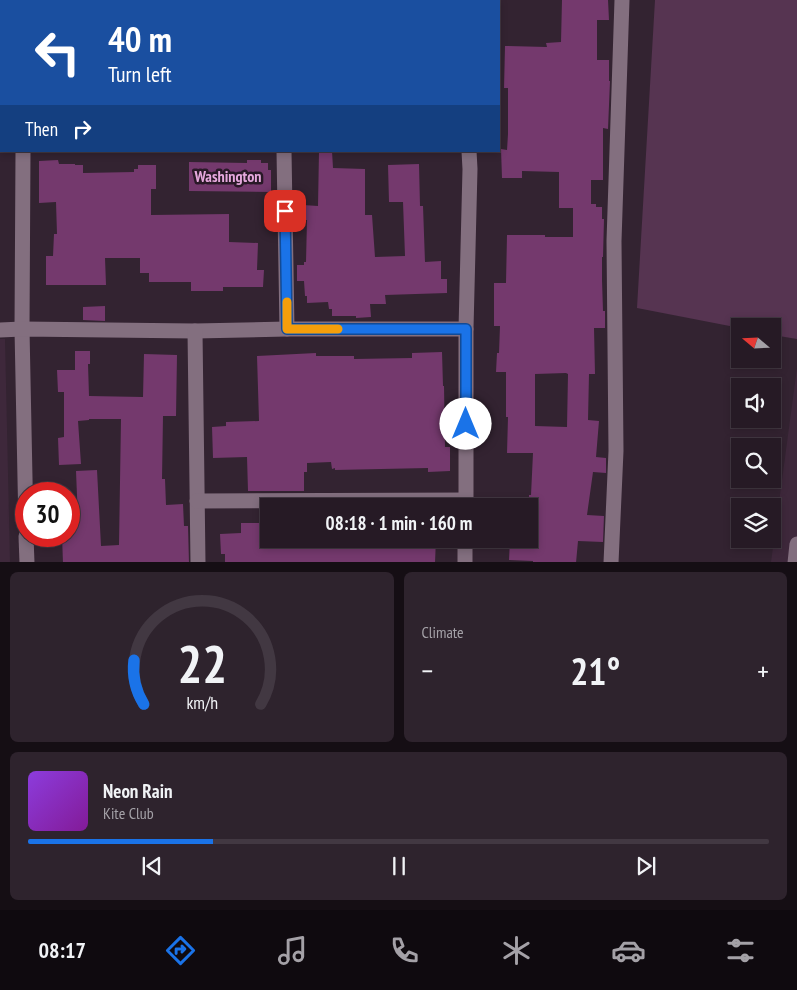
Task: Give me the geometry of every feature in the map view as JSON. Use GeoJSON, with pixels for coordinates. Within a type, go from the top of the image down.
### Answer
{"type":"FeatureCollection","features":[{"type":"Feature","properties":{"kind":"street"},"geometry":{"type":"LineString","coordinates":[[611,562],[616,451],[614,241],[622,0]]}},
{"type":"Feature","properties":{"kind":"street"},"geometry":{"type":"LineString","coordinates":[[23,152],[22,329],[25,482]]}},
{"type":"Feature","properties":{"kind":"street"},"geometry":{"type":"LineString","coordinates":[[284,152],[287,329]]}},
{"type":"Feature","properties":{"kind":"street"},"geometry":{"type":"LineString","coordinates":[[466,498],[469,152]]}},
{"type":"Feature","properties":{"kind":"street"},"geometry":{"type":"LineString","coordinates":[[0,330],[466,329]]}},
{"type":"Feature","properties":{"kind":"street"},"geometry":{"type":"LineString","coordinates":[[195,331],[198,562]]}},
{"type":"Feature","properties":{"kind":"street"},"geometry":{"type":"LineString","coordinates":[[197,501],[260,501]]}},
{"type":"Feature","properties":{"kind":"street"},"geometry":{"type":"LineString","coordinates":[[795,562],[797,544]]}},
{"type":"Feature","properties":{"kind":"street"},"geometry":{"type":"LineString","coordinates":[[26,547],[27,562]]}},
{"type":"Feature","properties":{"kind":"street"},"geometry":{"type":"LineString","coordinates":[[465,548],[465,562]]}},
{"type":"Feature","properties":{"kind":"shaded area"},"geometry":{"type":"Polygon","coordinates":[[[655,0],[797,0],[797,339],[781,336],[781,318],[731,318],[731,326],[637,308],[655,0]]]}},
{"type":"Feature","properties":{"kind":"shaded area"},"geometry":{"type":"Polygon","coordinates":[[[0,339],[5,339],[10,562],[0,562],[0,339]]]}},
{"type":"Feature","properties":{"kind":"shaded area"},"geometry":{"type":"Polygon","coordinates":[[[797,368],[797,562],[771,562],[773,548],[781,548],[781,487],[797,368]]]}},
{"type":"Feature","properties":{"kind":"building"},"geometry":{"type":"Polygon","coordinates":[[[562,0],[608,0],[609,20],[597,20],[597,60],[609,60],[608,129],[603,128],[603,180],[591,180],[591,204],[596,204],[596,207],[602,207],[602,219],[604,219],[602,280],[605,328],[594,328],[595,374],[589,374],[588,420],[599,421],[596,457],[606,458],[606,473],[593,472],[587,515],[604,516],[603,542],[578,541],[576,562],[509,560],[510,548],[538,548],[538,498],[529,498],[529,495],[531,495],[533,453],[507,453],[506,372],[496,372],[500,326],[494,326],[494,283],[506,283],[507,235],[573,237],[573,208],[559,208],[559,172],[522,171],[522,178],[502,178],[501,149],[507,150],[508,134],[508,88],[504,88],[505,46],[547,47],[546,43],[561,42],[562,0]],[[535,374],[535,426],[567,427],[568,374],[535,374]]]}},
{"type":"Feature","properties":{"kind":"building"},"geometry":{"type":"Polygon","coordinates":[[[319,152],[332,152],[333,168],[365,169],[365,215],[372,215],[375,257],[405,256],[403,202],[389,202],[388,165],[419,164],[420,206],[423,206],[425,262],[441,261],[441,279],[447,279],[447,293],[385,295],[386,304],[370,304],[371,317],[332,316],[332,309],[329,309],[328,302],[307,303],[304,281],[297,281],[297,265],[304,265],[304,262],[306,262],[307,220],[303,220],[303,205],[318,206],[319,152]]]}},
{"type":"Feature","properties":{"kind":"building"},"geometry":{"type":"Polygon","coordinates":[[[58,160],[59,164],[83,165],[83,173],[134,172],[134,169],[138,169],[138,165],[156,165],[156,189],[151,189],[151,215],[229,214],[229,242],[258,243],[257,270],[264,270],[263,287],[223,287],[223,291],[191,291],[191,282],[149,282],[149,273],[140,273],[140,258],[105,258],[106,285],[46,285],[46,256],[53,256],[54,234],[57,234],[56,202],[39,203],[39,161],[58,160]]]}},
{"type":"Feature","properties":{"kind":"building"},"geometry":{"type":"Polygon","coordinates":[[[247,160],[261,160],[261,163],[268,163],[268,170],[271,170],[271,192],[189,191],[189,162],[247,163],[247,160]]]}},
{"type":"Feature","properties":{"kind":"building"},"geometry":{"type":"Polygon","coordinates":[[[105,306],[105,321],[83,320],[83,307],[105,306]]]}},
{"type":"Feature","properties":{"kind":"building"},"geometry":{"type":"Polygon","coordinates":[[[75,351],[90,351],[90,364],[88,364],[89,396],[143,397],[144,354],[177,355],[176,416],[163,416],[162,479],[165,479],[166,505],[183,504],[184,526],[188,526],[189,562],[63,562],[62,547],[80,547],[80,482],[76,482],[76,471],[97,470],[101,546],[119,545],[121,419],[78,421],[81,464],[59,465],[58,438],[64,437],[64,392],[58,392],[57,370],[75,370],[75,351]]]}},
{"type":"Feature","properties":{"kind":"building"},"geometry":{"type":"Polygon","coordinates":[[[442,352],[445,447],[450,447],[450,471],[428,472],[428,468],[335,470],[335,468],[332,469],[331,462],[307,463],[307,472],[304,472],[304,491],[248,491],[247,457],[213,458],[212,427],[226,426],[226,422],[259,421],[257,356],[316,353],[316,356],[354,356],[354,359],[412,358],[412,353],[442,352]]]}},
{"type":"Feature","properties":{"kind":"building"},"geometry":{"type":"Polygon","coordinates":[[[241,523],[260,523],[260,548],[436,548],[435,562],[225,562],[225,554],[221,554],[220,534],[241,533],[241,523]]]}},
{"type":"Feature","properties":{"kind":"slow traffic"},"geometry":{"type":"LineString","coordinates":[[287,302],[287,329],[338,329]]}},
{"type":"Feature","properties":{"kind":"district","name":"Washington"},"geometry":{"type":"Point","coordinates":[228,176]}},
{"type":"Feature","properties":{"kind":"route"},"geometry":{"type":"LineString","coordinates":[[285,211],[287,329],[466,329],[466,424]]}}]}
